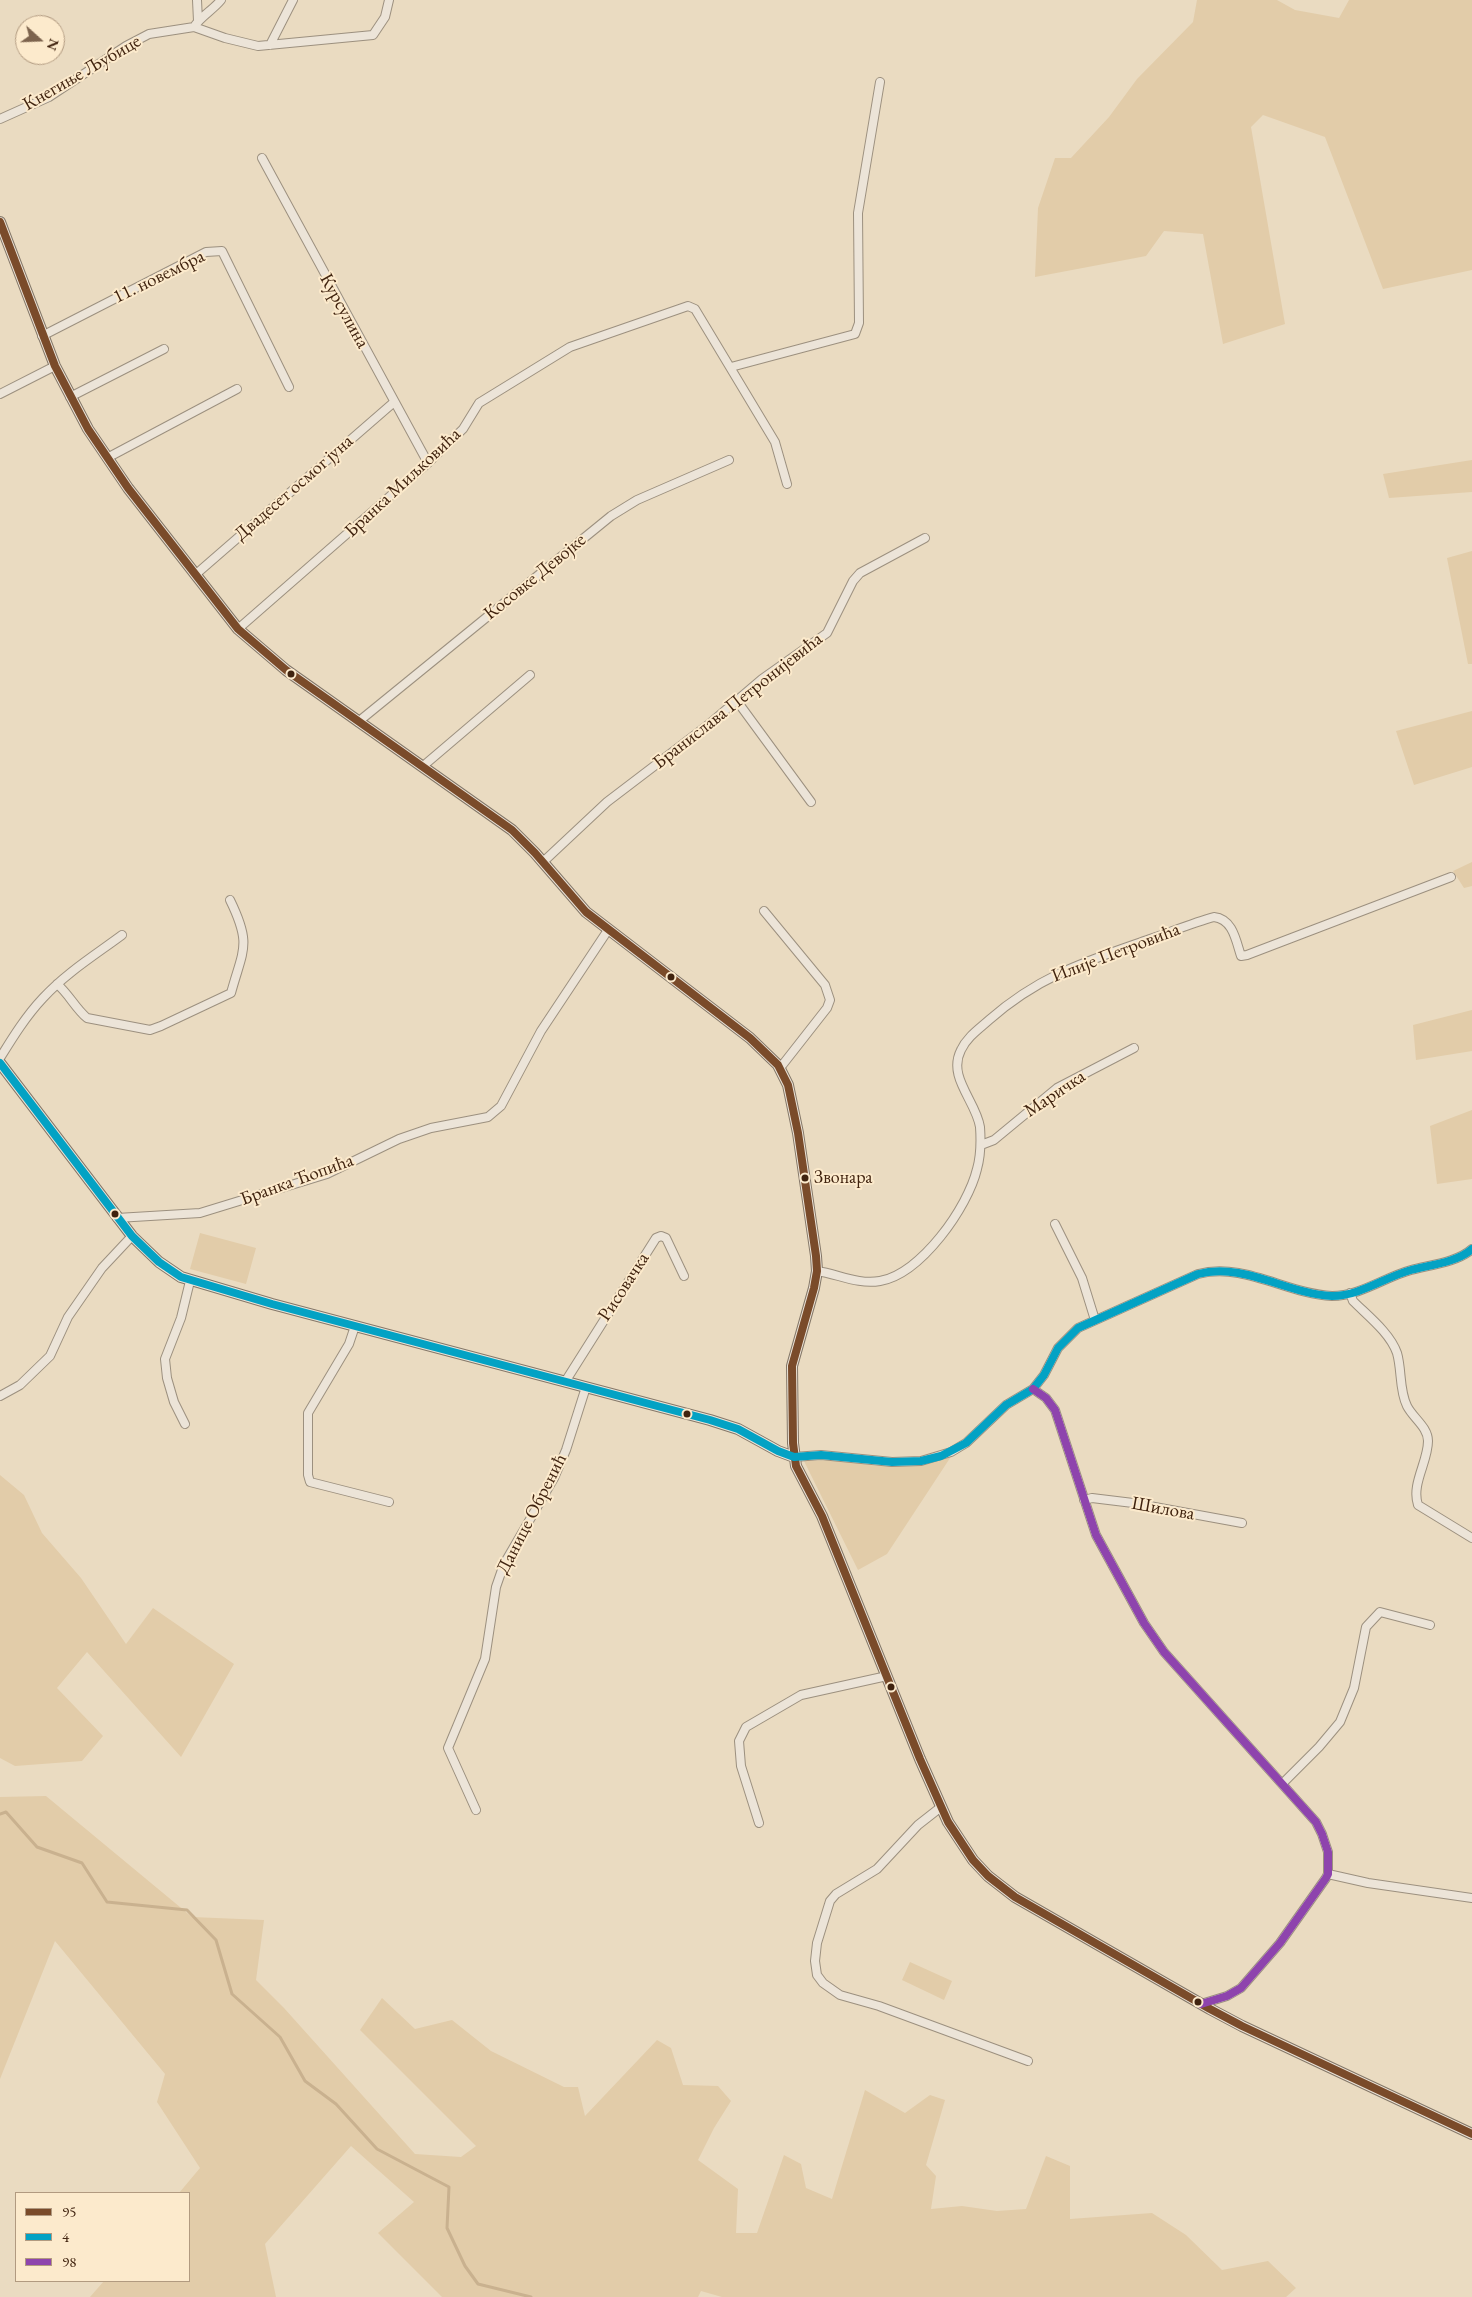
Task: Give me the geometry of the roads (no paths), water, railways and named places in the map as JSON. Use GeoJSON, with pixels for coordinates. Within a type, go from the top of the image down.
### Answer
{"type":"FeatureCollection","features":[{"type":"Feature","properties":{"kind":"main road"},"geometry":{"type":"LineString","coordinates":[[0,222],[42,336],[70,397],[107,458],[238,629],[270,658],[512,830],[575,901],[608,930],[750,1038],[780,1068],[792,1099],[817,1271],[792,1366],[794,1457],[802,1478],[819,1509],[832,1539],[886,1676],[941,1807],[953,1832],[967,1853],[988,1876],[1007,1892],[1059,1925],[1242,2026],[1472,2134]]}},
{"type":"Feature","properties":{"kind":"main road"},"geometry":{"type":"LineString","coordinates":[[0,1064],[132,1236],[159,1262],[190,1281],[728,1426],[794,1457]]}},
{"type":"Feature","properties":{"kind":"street"},"geometry":{"type":"LineString","coordinates":[[196,24],[197,0]]}},
{"type":"Feature","properties":{"kind":"street"},"geometry":{"type":"LineString","coordinates":[[196,24],[211,12],[221,0]]}},
{"type":"Feature","properties":{"kind":"street"},"geometry":{"type":"LineString","coordinates":[[270,45],[293,0]]}},
{"type":"Feature","properties":{"kind":"street"},"geometry":{"type":"LineString","coordinates":[[196,24],[225,38],[258,46],[373,35],[385,17],[389,0]]}},
{"type":"Feature","properties":{"kind":"street","name":"Кнегиње Љубице"},"geometry":{"type":"LineString","coordinates":[[0,119],[49,97],[126,46],[148,34],[196,24]]}},
{"type":"Feature","properties":{"kind":"street"},"geometry":{"type":"LineString","coordinates":[[731,367],[855,334],[859,323],[858,213],[880,82]]}},
{"type":"Feature","properties":{"kind":"street","name":"Курсулина"},"geometry":{"type":"LineString","coordinates":[[262,158],[428,463]]}},
{"type":"Feature","properties":{"kind":"street","name":"11. новембра"},"geometry":{"type":"LineString","coordinates":[[42,336],[206,252],[222,251],[289,387]]}},
{"type":"Feature","properties":{"kind":"street","name":"Бранка Миљковића"},"geometry":{"type":"LineString","coordinates":[[238,629],[428,463],[463,429],[479,403],[521,375],[570,347],[688,306],[695,309],[775,442],[787,484]]}},
{"type":"Feature","properties":{"kind":"street"},"geometry":{"type":"LineString","coordinates":[[70,397],[164,349]]}},
{"type":"Feature","properties":{"kind":"street"},"geometry":{"type":"LineString","coordinates":[[0,394],[55,366]]}},
{"type":"Feature","properties":{"kind":"street"},"geometry":{"type":"LineString","coordinates":[[107,458],[237,390]]}},
{"type":"Feature","properties":{"kind":"street","name":"Двадесет осмог јуна"},"geometry":{"type":"LineString","coordinates":[[195,575],[394,403]]}},
{"type":"Feature","properties":{"kind":"street","name":"Косовке Девојке"},"geometry":{"type":"LineString","coordinates":[[358,722],[611,516],[637,500],[729,460]]}},
{"type":"Feature","properties":{"kind":"street","name":"Бранислава Петронијевића"},"geometry":{"type":"LineString","coordinates":[[542,862],[607,802],[762,679],[827,634],[853,581],[860,573],[925,538]]}},
{"type":"Feature","properties":{"kind":"street"},"geometry":{"type":"LineString","coordinates":[[422,767],[530,675]]}},
{"type":"Feature","properties":{"kind":"street"},"geometry":{"type":"LineString","coordinates":[[737,700],[811,802]]}},
{"type":"Feature","properties":{"kind":"street","name":"Илије Петровића"},"geometry":{"type":"LineString","coordinates":[[817,1271],[870,1282],[888,1280],[908,1270],[930,1248],[964,1201],[977,1170],[981,1145],[977,1113],[958,1074],[957,1062],[961,1050],[969,1038],[988,1021],[1014,999],[1034,986],[1070,967],[1214,918],[1225,920],[1229,924],[1241,956],[1248,955],[1451,877]]}},
{"type":"Feature","properties":{"kind":"street"},"geometry":{"type":"LineString","coordinates":[[57,984],[69,995],[79,1011],[87,1018],[150,1030],[231,993],[245,946],[240,921],[230,900]]}},
{"type":"Feature","properties":{"kind":"street"},"geometry":{"type":"LineString","coordinates":[[764,911],[825,985],[830,1000],[827,1008],[780,1068]]}},
{"type":"Feature","properties":{"kind":"street","name":"Бранка Ћопића"},"geometry":{"type":"LineString","coordinates":[[117,1218],[200,1213],[327,1174],[399,1139],[431,1128],[488,1117],[501,1106],[541,1031],[608,930]]}},
{"type":"Feature","properties":{"kind":"street"},"geometry":{"type":"LineString","coordinates":[[0,1058],[24,1021],[57,984],[122,935]]}},
{"type":"Feature","properties":{"kind":"street","name":"Маричка"},"geometry":{"type":"LineString","coordinates":[[981,1145],[994,1140],[1057,1088],[1134,1048]]}},
{"type":"Feature","properties":{"kind":"street"},"geometry":{"type":"LineString","coordinates":[[1055,1224],[1082,1278],[1095,1320]]}},
{"type":"Feature","properties":{"kind":"street"},"geometry":{"type":"LineString","coordinates":[[0,1396],[20,1385],[50,1356],[68,1317],[102,1268],[132,1236]]}},
{"type":"Feature","properties":{"kind":"street","name":"Рисовачка"},"geometry":{"type":"LineString","coordinates":[[564,1382],[656,1238],[661,1236],[666,1238],[684,1276]]}},
{"type":"Feature","properties":{"kind":"street"},"geometry":{"type":"LineString","coordinates":[[794,1457],[821,1455],[892,1462],[921,1461],[940,1456],[966,1443],[1006,1405],[1033,1389],[1062,1342],[1078,1328],[1198,1274],[1213,1271],[1232,1272],[1326,1295],[1350,1293],[1400,1273],[1462,1256],[1472,1249]]}},
{"type":"Feature","properties":{"kind":"street"},"geometry":{"type":"LineString","coordinates":[[185,1424],[174,1402],[167,1378],[165,1359],[181,1318],[190,1281]]}},
{"type":"Feature","properties":{"kind":"street"},"geometry":{"type":"LineString","coordinates":[[1350,1293],[1353,1301],[1394,1346],[1398,1359],[1404,1400],[1427,1434],[1428,1444],[1417,1493],[1418,1505],[1472,1538]]}},
{"type":"Feature","properties":{"kind":"street"},"geometry":{"type":"LineString","coordinates":[[356,1326],[349,1344],[308,1413],[308,1475],[310,1482],[389,1502]]}},
{"type":"Feature","properties":{"kind":"street","name":"Данице Обренић"},"geometry":{"type":"LineString","coordinates":[[476,1810],[448,1748],[485,1659],[496,1588],[504,1564],[554,1478],[566,1450],[586,1387]]}},
{"type":"Feature","properties":{"kind":"street"},"geometry":{"type":"LineString","coordinates":[[1033,1389],[1046,1398],[1054,1410],[1096,1535],[1134,1607],[1164,1652],[1320,1829],[1328,1852],[1328,1874],[1280,1943],[1241,1988],[1227,1996],[1201,2004]]}},
{"type":"Feature","properties":{"kind":"street","name":"Шилова"},"geometry":{"type":"LineString","coordinates":[[1084,1500],[1092,1498],[1133,1503],[1242,1523]]}},
{"type":"Feature","properties":{"kind":"street"},"geometry":{"type":"LineString","coordinates":[[1282,1784],[1319,1748],[1340,1722],[1347,1708],[1359,1670],[1366,1627],[1380,1612],[1430,1625]]}},
{"type":"Feature","properties":{"kind":"street"},"geometry":{"type":"LineString","coordinates":[[759,1823],[741,1766],[739,1741],[746,1727],[801,1695],[886,1676]]}},
{"type":"Feature","properties":{"kind":"street"},"geometry":{"type":"LineString","coordinates":[[941,1807],[930,1813],[877,1869],[836,1894],[830,1901],[815,1952],[817,1975],[823,1983],[840,1995],[879,2006],[1028,2061]]}},
{"type":"Feature","properties":{"kind":"street"},"geometry":{"type":"LineString","coordinates":[[1328,1874],[1376,1885],[1472,1898]]}},
{"type":"Feature","properties":{"kind":"waterway"},"geometry":{"type":"LineString","coordinates":[[0,1814],[6,1812],[37,1847],[82,1863],[107,1902],[187,1910],[216,1940],[232,1994],[280,2037],[305,2081],[336,2104],[377,2149],[449,2187],[447,2228],[465,2266],[478,2284],[531,2297]]}},
{"type":"Feature","properties":{"kind":"place","name":"Звонара"},"geometry":{"type":"Point","coordinates":[805,1178]}}]}
